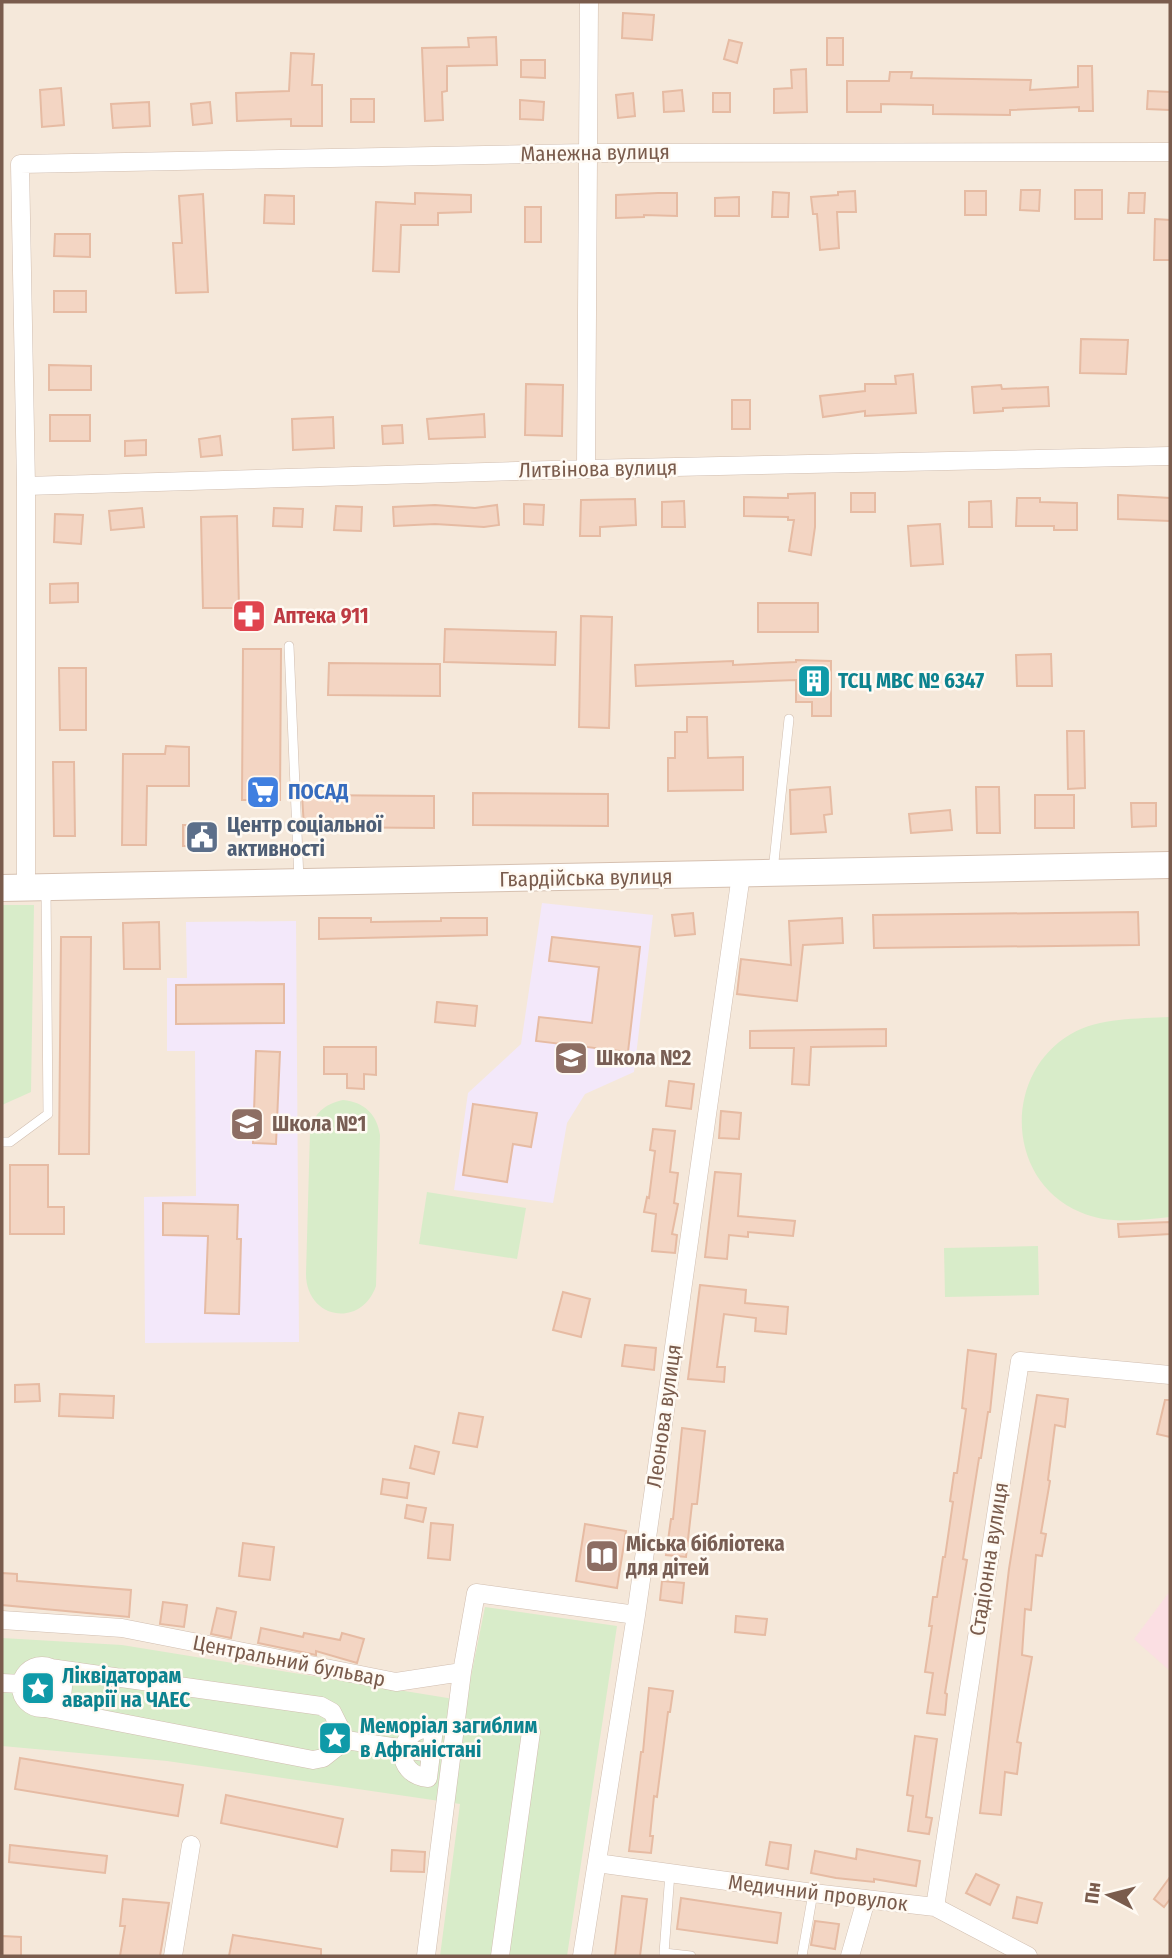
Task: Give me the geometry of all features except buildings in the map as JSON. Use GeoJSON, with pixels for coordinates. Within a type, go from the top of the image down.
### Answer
{"type":"FeatureCollection","features":[{"type":"Feature","properties":{"kind":"street"},"geometry":{"type":"LineString","coordinates":[[586,469],[589,2]]}},
{"type":"Feature","properties":{"kind":"street","name":"Манежна вулиця"},"geometry":{"type":"LineString","coordinates":[[26,486],[20,164],[586,153],[1170,152]]}},
{"type":"Feature","properties":{"kind":"street","name":"Литвінова вулиця"},"geometry":{"type":"LineString","coordinates":[[26,486],[586,469],[1170,456]]}},
{"type":"Feature","properties":{"kind":"street"},"geometry":{"type":"LineString","coordinates":[[25,888],[26,486]]}},
{"type":"Feature","properties":{"kind":"street","name":"Гвардійська вулиця"},"geometry":{"type":"LineString","coordinates":[[25,888],[1170,865]]}},
{"type":"Feature","properties":{"kind":"street","name":"Леонова вулиця"},"geometry":{"type":"LineString","coordinates":[[582,1956],[636,1615],[741,875]]}},
{"type":"Feature","properties":{"kind":"street","name":"Стадіонна вулиця"},"geometry":{"type":"LineString","coordinates":[[935,1908],[1020,1361],[1170,1375]]}},
{"type":"Feature","properties":{"kind":"street"},"geometry":{"type":"LineString","coordinates":[[426,1956],[462,1672],[476,1593],[636,1615]]}},
{"type":"Feature","properties":{"kind":"street","name":"Центральний бульвар"},"geometry":{"type":"LineString","coordinates":[[2,1620],[122,1628],[396,1682],[462,1672]]}},
{"type":"Feature","properties":{"kind":"street"},"geometry":{"type":"LineString","coordinates":[[346,1740],[331,1712],[321,1706],[50,1668],[36,1667],[30,1670],[22,1684],[23,1696],[27,1702],[40,1707],[313,1760],[323,1758],[346,1740],[431,1753]]}},
{"type":"Feature","properties":{"kind":"street"},"geometry":{"type":"LineString","coordinates":[[40,1707],[54,1703],[62,1691],[60,1677],[50,1668]]}},
{"type":"Feature","properties":{"kind":"street"},"geometry":{"type":"LineString","coordinates":[[2,1683],[22,1684]]}},
{"type":"Feature","properties":{"kind":"street"},"geometry":{"type":"LineString","coordinates":[[434,1729],[428,1778],[416,1776],[405,1765],[403,1749],[416,1731],[434,1729]]}},
{"type":"Feature","properties":{"kind":"street"},"geometry":{"type":"LineString","coordinates":[[500,1956],[531,1732]]}},
{"type":"Feature","properties":{"kind":"street"},"geometry":{"type":"LineString","coordinates":[[173,1956],[191,1844]]}},
{"type":"Feature","properties":{"kind":"street","name":"Медичний провулок"},"geometry":{"type":"LineString","coordinates":[[597,1863],[935,1908],[1028,1956]]}},
{"type":"Feature","properties":{"kind":"street"},"geometry":{"type":"LineString","coordinates":[[850,1956],[866,1900]]}},
{"type":"Feature","properties":{"kind":"lane"},"geometry":{"type":"LineString","coordinates":[[289,646],[299,882]]}},
{"type":"Feature","properties":{"kind":"lane"},"geometry":{"type":"LineString","coordinates":[[773,874],[789,719]]}},
{"type":"Feature","properties":{"kind":"lane"},"geometry":{"type":"LineString","coordinates":[[2,1142],[10,1142],[48,1114],[25,888]]}},
{"type":"Feature","properties":{"kind":"lane"},"geometry":{"type":"LineString","coordinates":[[670,1873],[664,1953],[691,1956]]}},
{"type":"Feature","properties":{"kind":"lane"},"geometry":{"type":"LineString","coordinates":[[802,1956],[813,1893]]}},
{"type":"Feature","properties":{"kind":"shaded area"},"geometry":{"type":"Polygon","coordinates":[[[2,2],[1170,2],[1170,1956],[2,1956],[2,2]]]}},
{"type":"Feature","properties":{"kind":"shaded area","name":"Школа №2"},"geometry":{"type":"Polygon","coordinates":[[[542,903],[653,915],[634,1072],[585,1094],[567,1123],[553,1203],[454,1190],[468,1093],[521,1044],[542,903]]]}},
{"type":"Feature","properties":{"kind":"shaded area","name":"Школа №1"},"geometry":{"type":"Polygon","coordinates":[[[296,921],[299,1342],[145,1343],[144,1197],[196,1196],[195,1051],[167,1051],[167,978],[187,978],[186,922],[296,921]]]}},
{"type":"Feature","properties":{"kind":"shaded area"},"geometry":{"type":"Polygon","coordinates":[[[1170,1591],[1170,1671],[1134,1639],[1170,1591]]]}},
{"type":"Feature","properties":{"kind":"green space"},"geometry":{"type":"Polygon","coordinates":[[[2,905],[34,905],[31,1092],[2,1105],[2,905]]]}},
{"type":"Feature","properties":{"kind":"green space"},"geometry":{"type":"Polygon","coordinates":[[[1170,1017],[1170,1217],[1113,1220],[1080,1212],[1056,1197],[1038,1177],[1026,1153],[1022,1126],[1024,1100],[1033,1074],[1049,1052],[1082,1028],[1119,1020],[1170,1017]]]}},
{"type":"Feature","properties":{"kind":"green space"},"geometry":{"type":"Polygon","coordinates":[[[343,1100],[357,1103],[368,1110],[376,1121],[380,1135],[376,1286],[369,1300],[359,1309],[335,1313],[324,1309],[315,1301],[308,1289],[306,1274],[310,1131],[321,1110],[343,1100]]]}},
{"type":"Feature","properties":{"kind":"green space"},"geometry":{"type":"Polygon","coordinates":[[[427,1192],[526,1208],[517,1259],[419,1244],[427,1192]]]}},
{"type":"Feature","properties":{"kind":"green space"},"geometry":{"type":"Polygon","coordinates":[[[1038,1246],[1039,1295],[945,1297],[944,1248],[1038,1246]]]}},
{"type":"Feature","properties":{"kind":"green space"},"geometry":{"type":"Polygon","coordinates":[[[485,1607],[617,1626],[567,1956],[440,1956],[460,1804],[167,1761],[2,1746],[2,1638],[122,1645],[466,1701],[485,1607]]]}},
{"type":"Feature","properties":{"kind":"place","name":"Аптека 911"},"geometry":{"type":"Point","coordinates":[249,616]}},
{"type":"Feature","properties":{"kind":"place","name":"ТСЦ МВС № 6347"},"geometry":{"type":"Point","coordinates":[814,681]}},
{"type":"Feature","properties":{"kind":"place","name":"ПОСАД"},"geometry":{"type":"Point","coordinates":[263,792]}},
{"type":"Feature","properties":{"kind":"place","name":"Центр соціальної активності"},"geometry":{"type":"Point","coordinates":[202,837]}},
{"type":"Feature","properties":{"kind":"place","name":"Школа №2"},"geometry":{"type":"Point","coordinates":[571,1058]}},
{"type":"Feature","properties":{"kind":"place","name":"Школа №1"},"geometry":{"type":"Point","coordinates":[247,1124]}},
{"type":"Feature","properties":{"kind":"place","name":"Міська бібліотека для дітей"},"geometry":{"type":"Point","coordinates":[602,1556]}},
{"type":"Feature","properties":{"kind":"place","name":"Ліквідаторам аварії на ЧАЕС"},"geometry":{"type":"Point","coordinates":[38,1688]}},
{"type":"Feature","properties":{"kind":"place","name":"Меморіал загиблим в Афганістані"},"geometry":{"type":"Point","coordinates":[335,1738]}}]}
